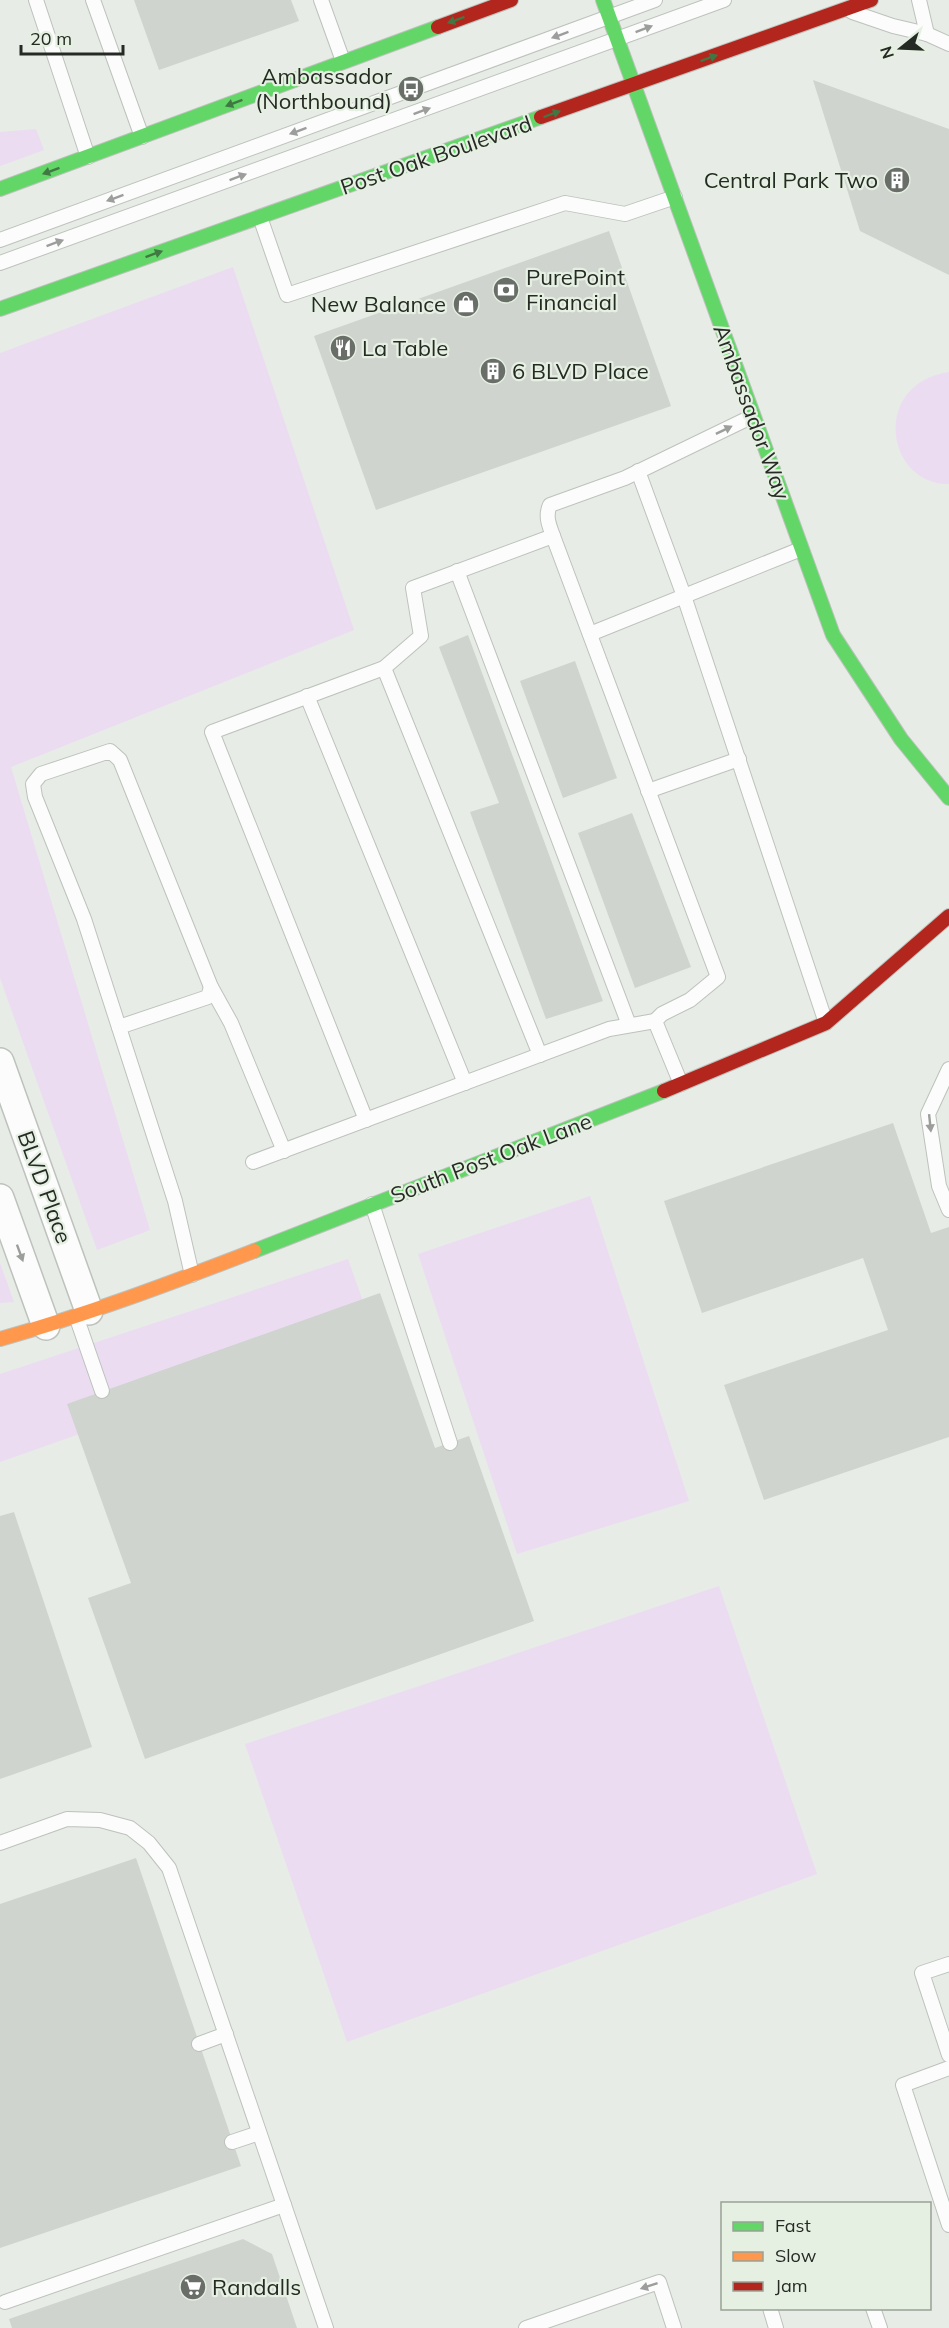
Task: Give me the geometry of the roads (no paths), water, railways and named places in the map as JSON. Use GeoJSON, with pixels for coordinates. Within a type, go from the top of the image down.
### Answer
{"type":"FeatureCollection","features":[{"type":"Feature","properties":{"kind":"street"},"geometry":{"type":"LineString","coordinates":[[0,189],[511,0]]}},
{"type":"Feature","properties":{"kind":"street","name":"Ambassador Way"},"geometry":{"type":"LineString","coordinates":[[603,0],[833,635],[901,739],[949,798]]}},
{"type":"Feature","properties":{"kind":"street","name":"Post Oak Boulevard"},"geometry":{"type":"LineString","coordinates":[[0,309],[871,0]]}},
{"type":"Feature","properties":{"kind":"street","name":"South Post Oak Lane"},"geometry":{"type":"LineString","coordinates":[[0,1339],[46,1326],[192,1275],[681,1084],[826,1023],[949,916]]}},
{"type":"Feature","properties":{"kind":"street","name":"BLVD Place"},"geometry":{"type":"LineString","coordinates":[[0,1062],[82,1313]]}},
{"type":"Feature","properties":{"kind":"street","name":"BLVD Place"},"geometry":{"type":"LineString","coordinates":[[0,1198],[46,1326]]}},
{"type":"Feature","properties":{"kind":"lane"},"geometry":{"type":"LineString","coordinates":[[36,0],[88,158]]}},
{"type":"Feature","properties":{"kind":"lane"},"geometry":{"type":"LineString","coordinates":[[93,0],[142,137]]}},
{"type":"Feature","properties":{"kind":"lane"},"geometry":{"type":"LineString","coordinates":[[321,0],[343,61]]}},
{"type":"Feature","properties":{"kind":"lane"},"geometry":{"type":"LineString","coordinates":[[0,240],[655,0]]}},
{"type":"Feature","properties":{"kind":"lane"},"geometry":{"type":"LineString","coordinates":[[0,263],[724,0]]}},
{"type":"Feature","properties":{"kind":"lane"},"geometry":{"type":"LineString","coordinates":[[919,0],[927,34]]}},
{"type":"Feature","properties":{"kind":"lane"},"geometry":{"type":"LineString","coordinates":[[845,9],[893,26],[927,34],[949,44]]}},
{"type":"Feature","properties":{"kind":"lane"},"geometry":{"type":"LineString","coordinates":[[260,217],[287,295],[565,203],[625,214],[675,197]]}},
{"type":"Feature","properties":{"kind":"lane"},"geometry":{"type":"LineString","coordinates":[[253,1162],[609,1029],[655,1021],[662,1014],[690,1000],[718,977],[547,519],[550,505],[638,471],[753,416]]}},
{"type":"Feature","properties":{"kind":"lane"},"geometry":{"type":"LineString","coordinates":[[638,471],[684,596],[826,1023]]}},
{"type":"Feature","properties":{"kind":"lane"},"geometry":{"type":"LineString","coordinates":[[366,1120],[212,732],[384,668],[421,636],[413,588],[553,536]]}},
{"type":"Feature","properties":{"kind":"lane"},"geometry":{"type":"LineString","coordinates":[[590,634],[801,549]]}},
{"type":"Feature","properties":{"kind":"lane"},"geometry":{"type":"LineString","coordinates":[[457,571],[629,1025]]}},
{"type":"Feature","properties":{"kind":"lane"},"geometry":{"type":"LineString","coordinates":[[384,668],[540,1055]]}},
{"type":"Feature","properties":{"kind":"lane"},"geometry":{"type":"LineString","coordinates":[[307,696],[465,1083]]}},
{"type":"Feature","properties":{"kind":"lane"},"geometry":{"type":"LineString","coordinates":[[192,1275],[175,1201],[84,919],[35,797],[33,784],[40,774],[110,751],[120,760],[211,987],[231,1023],[284,1151]]}},
{"type":"Feature","properties":{"kind":"lane"},"geometry":{"type":"LineString","coordinates":[[648,791],[739,759]]}},
{"type":"Feature","properties":{"kind":"lane"},"geometry":{"type":"LineString","coordinates":[[119,1027],[208,997],[211,987]]}},
{"type":"Feature","properties":{"kind":"lane"},"geometry":{"type":"LineString","coordinates":[[655,1021],[681,1084]]}},
{"type":"Feature","properties":{"kind":"lane"},"geometry":{"type":"LineString","coordinates":[[949,1069],[928,1114],[939,1186],[949,1210]]}},
{"type":"Feature","properties":{"kind":"lane"},"geometry":{"type":"LineString","coordinates":[[372,1204],[450,1443]]}},
{"type":"Feature","properties":{"kind":"lane"},"geometry":{"type":"LineString","coordinates":[[82,1313],[102,1391]]}},
{"type":"Feature","properties":{"kind":"lane"},"geometry":{"type":"LineString","coordinates":[[0,1843],[67,1819],[100,1820],[130,1828],[149,1843],[169,1868],[326,2328]]}},
{"type":"Feature","properties":{"kind":"lane"},"geometry":{"type":"LineString","coordinates":[[949,1964],[922,1973],[949,2055]]}},
{"type":"Feature","properties":{"kind":"lane"},"geometry":{"type":"LineString","coordinates":[[199,2044],[226,2034]]}},
{"type":"Feature","properties":{"kind":"lane"},"geometry":{"type":"LineString","coordinates":[[949,2068],[903,2085],[949,2225]]}},
{"type":"Feature","properties":{"kind":"lane"},"geometry":{"type":"LineString","coordinates":[[232,2142],[260,2133]]}},
{"type":"Feature","properties":{"kind":"lane"},"geometry":{"type":"LineString","coordinates":[[5,2302],[284,2205]]}},
{"type":"Feature","properties":{"kind":"lane"},"geometry":{"type":"LineString","coordinates":[[526,2328],[659,2282],[674,2328]]}},
{"type":"Feature","properties":{"kind":"lane"},"geometry":{"type":"LineString","coordinates":[[771,2310],[776,2328]]}},
{"type":"Feature","properties":{"kind":"lane"},"geometry":{"type":"LineString","coordinates":[[874,2310],[880,2328]]}},
{"type":"Feature","properties":{"kind":"place","name":"Ambassador (Northbound)"},"geometry":{"type":"Point","coordinates":[411,89]}},
{"type":"Feature","properties":{"kind":"place","name":"Central Park Two"},"geometry":{"type":"Point","coordinates":[897,180]}},
{"type":"Feature","properties":{"kind":"place","name":"PurePoint Financial"},"geometry":{"type":"Point","coordinates":[506,290]}},
{"type":"Feature","properties":{"kind":"place","name":"New Balance"},"geometry":{"type":"Point","coordinates":[466,304]}},
{"type":"Feature","properties":{"kind":"place","name":"La Table"},"geometry":{"type":"Point","coordinates":[343,348]}},
{"type":"Feature","properties":{"kind":"place","name":"6 BLVD Place"},"geometry":{"type":"Point","coordinates":[493,371]}},
{"type":"Feature","properties":{"kind":"place","name":"Randalls"},"geometry":{"type":"Point","coordinates":[193,2287]}}]}
